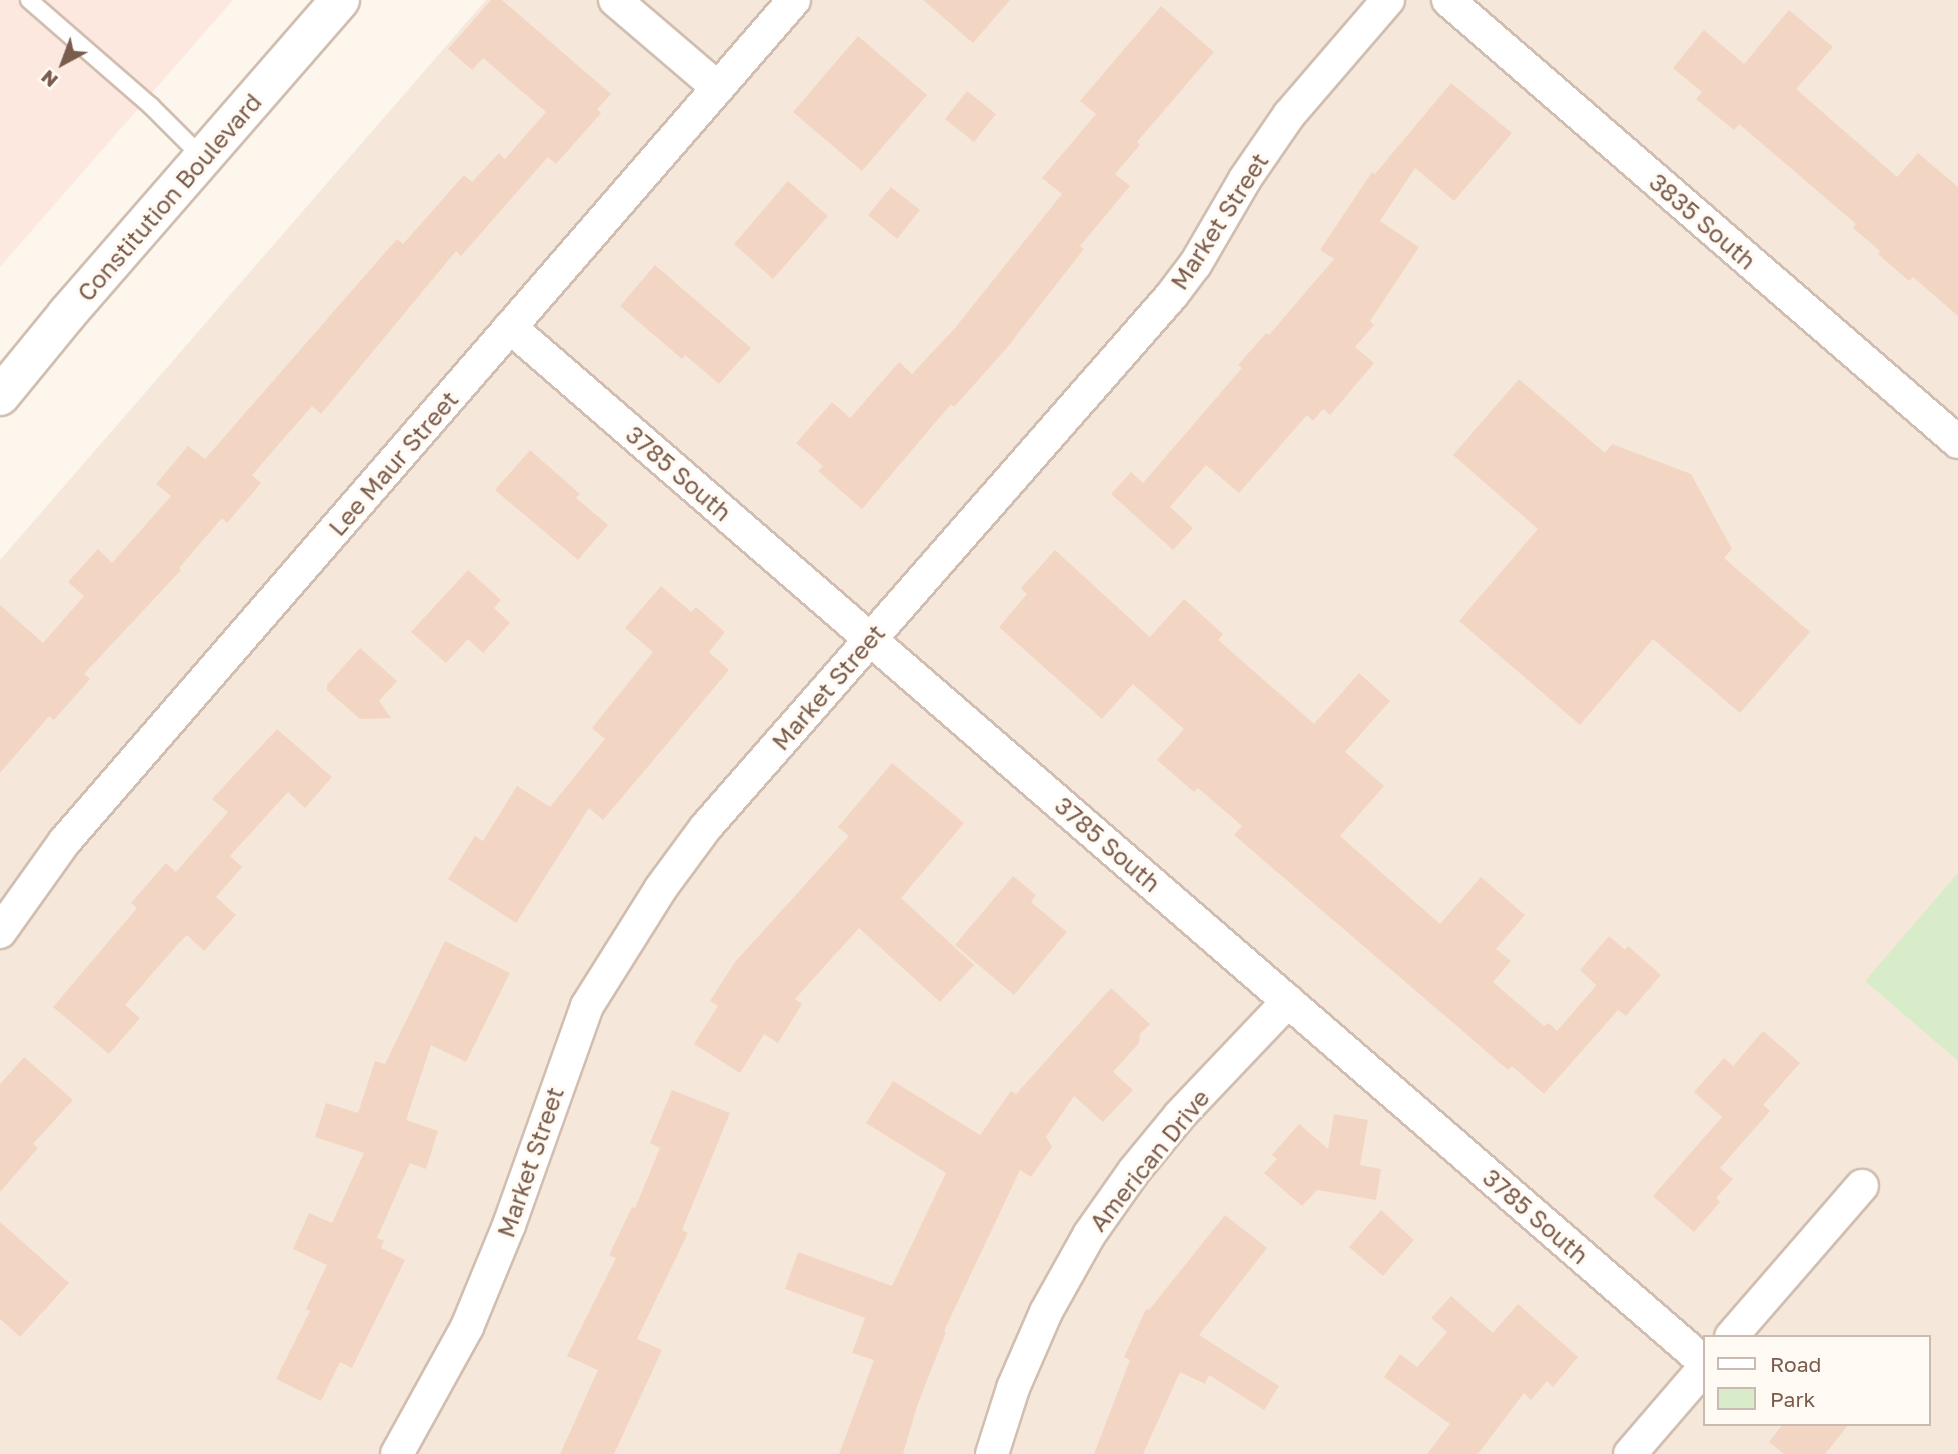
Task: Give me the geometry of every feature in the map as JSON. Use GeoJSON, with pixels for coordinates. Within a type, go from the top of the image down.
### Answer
{"type":"FeatureCollection","features":[{"type":"Feature","properties":{"kind":"main road","name":"Constitution Boulevard"},"geometry":{"type":"LineString","coordinates":[[0,396],[340,0]]}},
{"type":"Feature","properties":{"kind":"street"},"geometry":{"type":"LineString","coordinates":[[615,0],[718,88]]}},
{"type":"Feature","properties":{"kind":"street","name":"Lee Maur Street"},"geometry":{"type":"LineString","coordinates":[[0,932],[65,841],[794,0]]}},
{"type":"Feature","properties":{"kind":"street","name":"Market Street"},"geometry":{"type":"LineString","coordinates":[[397,1454],[467,1327],[509,1225],[587,1006],[618,952],[706,827],[1172,295],[1195,265],[1245,179],[1289,115],[1388,0]]}},
{"type":"Feature","properties":{"kind":"street","name":"3835 South"},"geometry":{"type":"LineString","coordinates":[[1448,0],[1958,442]]}},
{"type":"Feature","properties":{"kind":"street","name":"3785 South"},"geometry":{"type":"LineString","coordinates":[[510,327],[1702,1360]]}},
{"type":"Feature","properties":{"kind":"street","name":"American Drive"},"geometry":{"type":"LineString","coordinates":[[992,1454],[1013,1388],[1046,1312],[1089,1235],[1133,1171],[1180,1115],[1288,1001]]}},
{"type":"Feature","properties":{"kind":"street"},"geometry":{"type":"LineString","coordinates":[[1733,1335],[1862,1186]]}},
{"type":"Feature","properties":{"kind":"street"},"geometry":{"type":"LineString","coordinates":[[1630,1454],[1702,1370]]}},
{"type":"Feature","properties":{"kind":"lane"},"geometry":{"type":"LineString","coordinates":[[29,0],[151,106],[203,158]]}},
{"type":"Feature","properties":{"kind":"shaded area"},"geometry":{"type":"Polygon","coordinates":[[[0,0],[233,0],[0,267],[0,0]]]}},
{"type":"Feature","properties":{"kind":"shaded area"},"geometry":{"type":"Polygon","coordinates":[[[486,0],[1958,0],[1958,1454],[0,1454],[0,560],[486,0]]]}},
{"type":"Feature","properties":{"kind":"green space"},"geometry":{"type":"Polygon","coordinates":[[[1958,873],[1958,1061],[1865,981],[1958,873]]]}},
{"type":"Feature","properties":{"kind":"building"},"geometry":{"type":"Polygon","coordinates":[[[491,0],[502,0],[611,94],[597,109],[601,113],[556,164],[548,157],[461,256],[456,251],[321,414],[312,406],[252,475],[261,483],[227,523],[222,518],[179,568],[181,570],[84,674],[90,679],[54,720],[49,716],[0,773],[0,605],[43,643],[84,596],[68,582],[98,549],[112,563],[171,496],[156,484],[188,446],[205,459],[397,239],[403,244],[464,175],[472,182],[499,153],[505,159],[546,112],[483,58],[472,70],[448,49],[491,0]]]}},
{"type":"Feature","properties":{"kind":"building"},"geometry":{"type":"Polygon","coordinates":[[[923,0],[1010,0],[973,43],[923,0]]]}},
{"type":"Feature","properties":{"kind":"building"},"geometry":{"type":"Polygon","coordinates":[[[1161,6],[1214,52],[1137,142],[1140,145],[1115,174],[1130,186],[1080,246],[1084,249],[1005,350],[954,407],[951,404],[862,509],[818,471],[823,466],[796,443],[832,402],[850,418],[899,362],[912,374],[955,328],[1062,194],[1042,178],[1096,114],[1080,101],[1161,6]]]}},
{"type":"Feature","properties":{"kind":"building"},"geometry":{"type":"Polygon","coordinates":[[[1789,10],[1833,47],[1796,89],[1897,177],[1918,153],[1958,187],[1958,316],[1913,277],[1909,281],[1878,254],[1880,251],[1853,228],[1856,224],[1739,124],[1734,130],[1696,99],[1702,92],[1673,68],[1704,30],[1744,64],[1789,10]]]}},
{"type":"Feature","properties":{"kind":"building"},"geometry":{"type":"Polygon","coordinates":[[[858,36],[927,95],[862,171],[793,112],[858,36]]]}},
{"type":"Feature","properties":{"kind":"building"},"geometry":{"type":"Polygon","coordinates":[[[1451,83],[1512,133],[1454,201],[1415,168],[1380,221],[1419,247],[1370,321],[1374,325],[1355,347],[1374,363],[1330,415],[1323,409],[1313,421],[1307,415],[1239,493],[1206,465],[1170,507],[1193,528],[1173,550],[1111,494],[1131,472],[1143,483],[1242,368],[1238,365],[1266,333],[1269,335],[1334,259],[1320,250],[1372,172],[1375,174],[1451,83]]]}},
{"type":"Feature","properties":{"kind":"building"},"geometry":{"type":"Polygon","coordinates":[[[967,91],[996,114],[974,142],[945,119],[967,91]]]}},
{"type":"Feature","properties":{"kind":"building"},"geometry":{"type":"Polygon","coordinates":[[[788,181],[828,216],[773,279],[734,244],[788,181]]]}},
{"type":"Feature","properties":{"kind":"building"},"geometry":{"type":"Polygon","coordinates":[[[891,187],[920,210],[897,239],[868,215],[891,187]]]}},
{"type":"Feature","properties":{"kind":"building"},"geometry":{"type":"Polygon","coordinates":[[[655,265],[751,348],[719,384],[685,355],[682,359],[620,306],[655,265]]]}},
{"type":"Feature","properties":{"kind":"building"},"geometry":{"type":"Polygon","coordinates":[[[1519,379],[1605,453],[1612,444],[1691,474],[1732,549],[1724,558],[1810,632],[1740,713],[1653,639],[1580,725],[1459,621],[1538,529],[1453,455],[1519,379]]]}},
{"type":"Feature","properties":{"kind":"building"},"geometry":{"type":"Polygon","coordinates":[[[530,450],[580,494],[576,498],[608,525],[578,560],[495,490],[530,450]]]}},
{"type":"Feature","properties":{"kind":"building"},"geometry":{"type":"Polygon","coordinates":[[[1055,550],[1150,637],[1184,599],[1223,634],[1218,640],[1314,724],[1359,673],[1390,701],[1345,752],[1384,786],[1340,836],[1440,924],[1481,877],[1525,915],[1496,949],[1511,961],[1493,982],[1544,1026],[1549,1023],[1557,1031],[1594,988],[1596,985],[1580,970],[1609,936],[1625,950],[1628,946],[1661,975],[1626,1016],[1618,1010],[1544,1094],[1512,1066],[1508,1070],[1234,835],[1242,826],[1198,788],[1194,792],[1157,760],[1184,729],[1133,684],[1102,719],[999,627],[1027,594],[1021,588],[1055,550]]]}},
{"type":"Feature","properties":{"kind":"building"},"geometry":{"type":"Polygon","coordinates":[[[468,570],[501,600],[494,608],[510,623],[483,653],[468,639],[446,663],[411,632],[468,570]]]}},
{"type":"Feature","properties":{"kind":"building"},"geometry":{"type":"Polygon","coordinates":[[[661,586],[691,612],[696,607],[725,632],[709,652],[729,670],[603,820],[589,808],[516,923],[448,879],[475,836],[483,841],[517,786],[550,807],[605,739],[592,728],[653,652],[625,628],[661,586]]]}},
{"type":"Feature","properties":{"kind":"building"},"geometry":{"type":"Polygon","coordinates":[[[360,648],[397,681],[379,701],[391,718],[360,719],[327,690],[327,685],[360,648]]]}},
{"type":"Feature","properties":{"kind":"building"},"geometry":{"type":"Polygon","coordinates":[[[277,729],[332,777],[305,808],[288,792],[230,856],[242,867],[216,897],[236,915],[204,951],[187,935],[178,944],[125,1005],[140,1018],[109,1054],[53,1007],[137,908],[131,903],[166,863],[176,872],[228,812],[212,799],[277,729]]]}},
{"type":"Feature","properties":{"kind":"building"},"geometry":{"type":"Polygon","coordinates":[[[892,763],[964,823],[901,898],[974,965],[940,1002],[859,928],[795,999],[802,1004],[778,1043],[764,1034],[740,1073],[694,1044],[718,1006],[710,1001],[735,962],[849,836],[838,827],[892,763]]]}},
{"type":"Feature","properties":{"kind":"building"},"geometry":{"type":"Polygon","coordinates":[[[1013,876],[1036,895],[1031,902],[1067,932],[1014,995],[955,945],[1013,876]]]}},
{"type":"Feature","properties":{"kind":"building"},"geometry":{"type":"Polygon","coordinates":[[[445,941],[510,973],[466,1062],[431,1045],[406,1120],[438,1131],[426,1169],[410,1163],[377,1238],[384,1241],[381,1248],[405,1260],[352,1368],[340,1362],[321,1401],[276,1379],[310,1311],[306,1309],[327,1265],[293,1249],[309,1213],[332,1223],[364,1153],[315,1137],[326,1103],[358,1113],[375,1061],[385,1064],[445,941]]]}},
{"type":"Feature","properties":{"kind":"building"},"geometry":{"type":"Polygon","coordinates":[[[1111,988],[1150,1024],[1140,1034],[1139,1043],[1113,1072],[1133,1090],[1103,1122],[1074,1096],[1046,1137],[1052,1147],[1031,1177],[1020,1170],[944,1331],[946,1332],[917,1406],[903,1454],[839,1454],[874,1360],[852,1353],[865,1318],[785,1289],[798,1252],[892,1286],[946,1173],[866,1123],[893,1081],[980,1135],[1011,1091],[1016,1094],[1111,988]]]}},
{"type":"Feature","properties":{"kind":"building"},"geometry":{"type":"Polygon","coordinates":[[[1763,1031],[1800,1063],[1763,1105],[1770,1111],[1720,1168],[1733,1179],[1716,1198],[1720,1202],[1694,1232],[1653,1196],[1722,1117],[1694,1092],[1724,1058],[1733,1066],[1763,1031]]]}},
{"type":"Feature","properties":{"kind":"building"},"geometry":{"type":"Polygon","coordinates":[[[24,1057],[73,1100],[33,1144],[38,1148],[0,1192],[0,1084],[24,1057]]]}},
{"type":"Feature","properties":{"kind":"building"},"geometry":{"type":"Polygon","coordinates":[[[672,1090],[730,1113],[682,1230],[688,1233],[637,1339],[662,1350],[614,1454],[560,1454],[598,1370],[567,1356],[616,1258],[609,1255],[632,1207],[635,1208],[660,1148],[650,1143],[672,1090]]]}},
{"type":"Feature","properties":{"kind":"building"},"geometry":{"type":"Polygon","coordinates":[[[1334,1114],[1368,1120],[1360,1165],[1381,1169],[1376,1200],[1317,1190],[1302,1206],[1264,1173],[1277,1159],[1272,1155],[1299,1124],[1328,1149],[1334,1114]]]}},
{"type":"Feature","properties":{"kind":"building"},"geometry":{"type":"Polygon","coordinates":[[[1381,1210],[1414,1240],[1383,1276],[1349,1247],[1381,1210]]]}},
{"type":"Feature","properties":{"kind":"building"},"geometry":{"type":"Polygon","coordinates":[[[1225,1215],[1267,1248],[1199,1335],[1279,1386],[1264,1410],[1209,1375],[1205,1384],[1180,1372],[1143,1454],[1094,1454],[1130,1360],[1124,1357],[1146,1309],[1149,1310],[1225,1215]]]}},
{"type":"Feature","properties":{"kind":"building"},"geometry":{"type":"Polygon","coordinates":[[[0,1222],[69,1283],[20,1337],[0,1319],[0,1222]]]}},
{"type":"Feature","properties":{"kind":"building"},"geometry":{"type":"Polygon","coordinates":[[[1451,1296],[1493,1333],[1518,1304],[1578,1357],[1553,1387],[1547,1381],[1531,1400],[1524,1393],[1478,1454],[1427,1454],[1450,1424],[1384,1377],[1400,1354],[1417,1367],[1447,1332],[1431,1318],[1451,1296]]]}},
{"type":"Feature","properties":{"kind":"building"},"geometry":{"type":"Polygon","coordinates":[[[1781,1426],[1847,1426],[1825,1454],[1784,1454],[1769,1442],[1781,1426]]]}}]}
